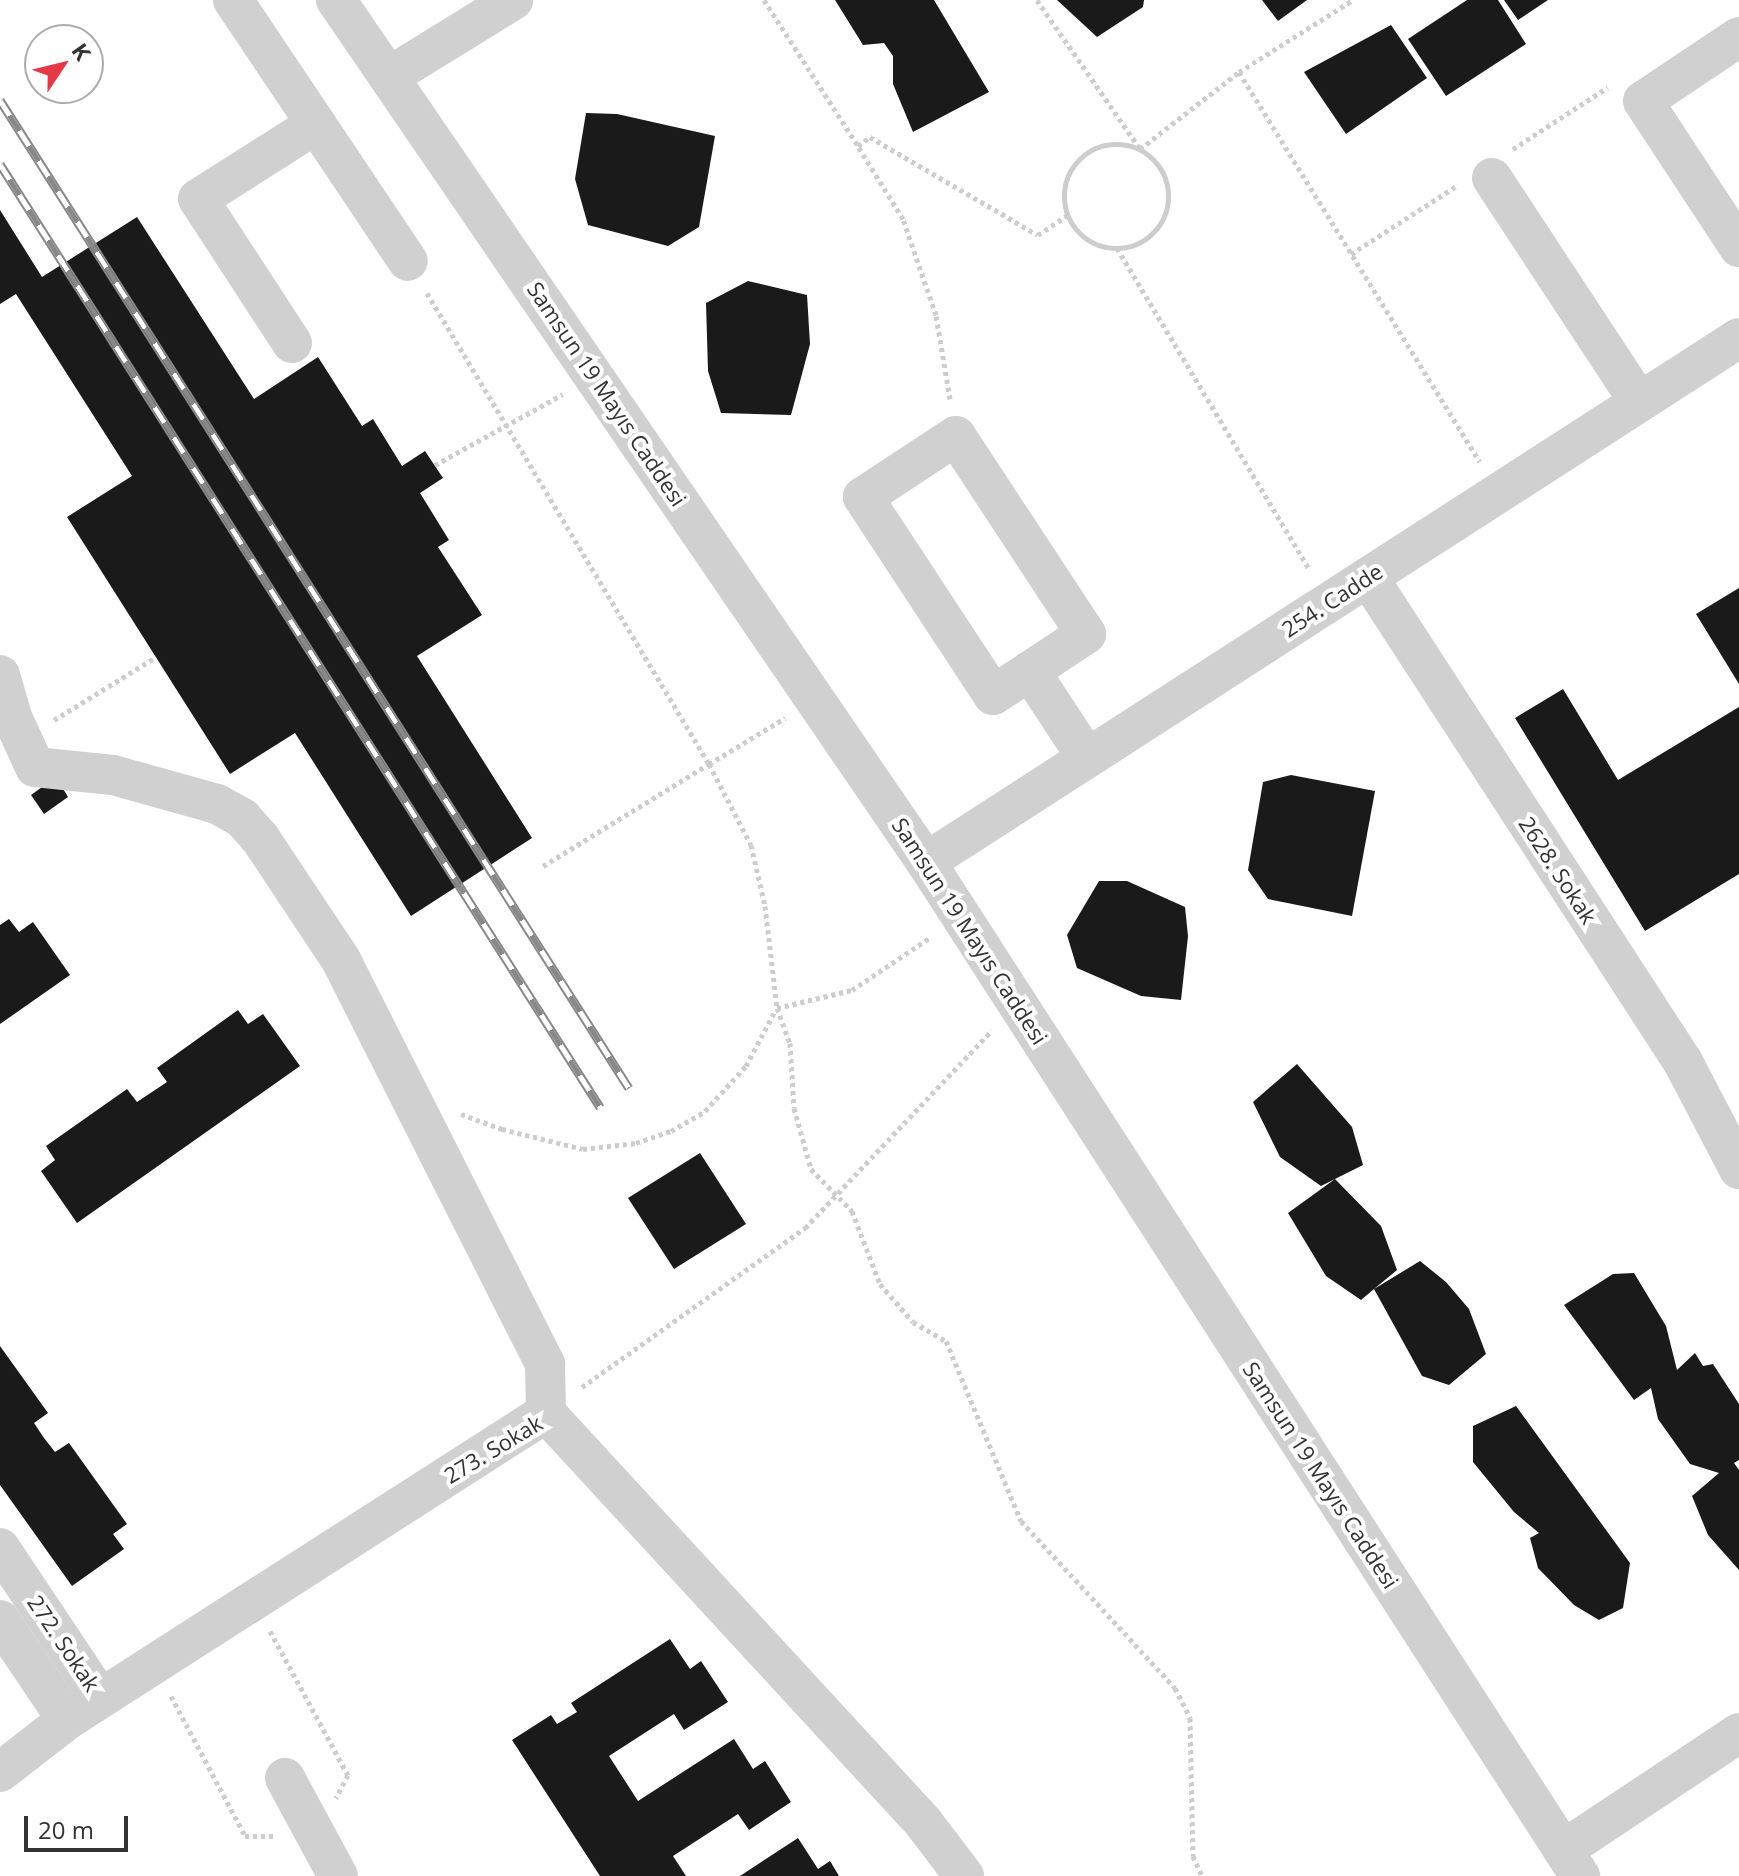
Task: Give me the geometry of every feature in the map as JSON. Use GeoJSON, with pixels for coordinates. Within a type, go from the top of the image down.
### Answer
{"type":"FeatureCollection","features":[{"type":"Feature","properties":{"kind":"street"},"geometry":{"type":"LineString","coordinates":[[233,0],[408,261]]}},
{"type":"Feature","properties":{"kind":"street","name":"Samsun 19 Mayıs Caddesi"},"geometry":{"type":"LineString","coordinates":[[336,0],[926,862],[1572,1863]]}},
{"type":"Feature","properties":{"kind":"street"},"geometry":{"type":"LineString","coordinates":[[390,76],[513,0]]}},
{"type":"Feature","properties":{"kind":"street"},"geometry":{"type":"LineString","coordinates":[[1737,240],[1643,101],[1739,37]]}},
{"type":"Feature","properties":{"kind":"street"},"geometry":{"type":"LineString","coordinates":[[292,343],[198,199],[316,124]]}},
{"type":"Feature","properties":{"kind":"street"},"geometry":{"type":"LineString","coordinates":[[1488,170],[1639,402]]}},
{"type":"Feature","properties":{"kind":"street","name":"254. Cadde"},"geometry":{"type":"LineString","coordinates":[[926,862],[1739,338]]}},
{"type":"Feature","properties":{"kind":"street"},"geometry":{"type":"LineString","coordinates":[[956,436],[1086,634],[1030,671],[993,695],[863,497],[956,436]]}},
{"type":"Feature","properties":{"kind":"street","name":"2628. Sokak"},"geometry":{"type":"LineString","coordinates":[[1368,577],[1683,1062],[1739,1169]]}},
{"type":"Feature","properties":{"kind":"street"},"geometry":{"type":"LineString","coordinates":[[1030,671],[1087,758]]}},
{"type":"Feature","properties":{"kind":"street"},"geometry":{"type":"LineString","coordinates":[[0,675],[35,767],[113,775],[217,804],[242,818],[260,838],[341,960],[545,1364],[546,1413]]}},
{"type":"Feature","properties":{"kind":"street","name":"273. Sokak"},"geometry":{"type":"LineString","coordinates":[[0,1772],[100,1698],[546,1413],[912,1811],[964,1876]]}},
{"type":"Feature","properties":{"kind":"street","name":"272. Sokak"},"geometry":{"type":"LineString","coordinates":[[0,1548],[100,1698]]}},
{"type":"Feature","properties":{"kind":"street","name":"272. Sokak"},"geometry":{"type":"LineString","coordinates":[[0,1620],[67,1720]]}},
{"type":"Feature","properties":{"kind":"street"},"geometry":{"type":"LineString","coordinates":[[1572,1863],[1739,1733]]}},
{"type":"Feature","properties":{"kind":"street"},"geometry":{"type":"LineString","coordinates":[[285,1778],[338,1876]]}},
{"type":"Feature","properties":{"kind":"path"},"geometry":{"type":"LineString","coordinates":[[764,0],[903,219],[936,315],[956,436]]}},
{"type":"Feature","properties":{"kind":"path"},"geometry":{"type":"LineString","coordinates":[[1037,0],[1140,149],[1164,174],[1167,208],[1160,224],[1149,237],[1117,248],[1100,246],[1085,237],[1068,215],[1064,192],[1077,161],[1106,145],[1140,149],[1239,72],[1353,0]]}},
{"type":"Feature","properties":{"kind":"path"},"geometry":{"type":"LineString","coordinates":[[1239,72],[1499,492]]}},
{"type":"Feature","properties":{"kind":"path"},"geometry":{"type":"LineString","coordinates":[[1351,254],[1488,170],[1615,82]]}},
{"type":"Feature","properties":{"kind":"path"},"geometry":{"type":"LineString","coordinates":[[858,146],[870,137],[1038,235],[1068,215]]}},
{"type":"Feature","properties":{"kind":"path"},"geometry":{"type":"LineString","coordinates":[[1117,248],[1329,602]]}},
{"type":"Feature","properties":{"kind":"path"},"geometry":{"type":"LineString","coordinates":[[408,261],[709,764],[751,845],[765,906],[777,1008],[790,1043],[794,1108],[811,1169],[852,1211],[880,1284],[913,1322],[946,1341],[1021,1521],[1175,1688],[1190,1718],[1193,1856],[1202,1876]]}},
{"type":"Feature","properties":{"kind":"path"},"geometry":{"type":"LineString","coordinates":[[435,465],[596,377]]}},
{"type":"Feature","properties":{"kind":"path"},"geometry":{"type":"LineString","coordinates":[[23,740],[156,657]]}},
{"type":"Feature","properties":{"kind":"path"},"geometry":{"type":"LineString","coordinates":[[543,866],[815,700]]}},
{"type":"Feature","properties":{"kind":"path"},"geometry":{"type":"LineString","coordinates":[[409,1094],[502,1129],[583,1149],[636,1143],[671,1131],[705,1111],[746,1066],[777,1008],[852,990],[962,917]]}},
{"type":"Feature","properties":{"kind":"path"},"geometry":{"type":"LineString","coordinates":[[546,1413],[805,1228],[1017,1003]]}},
{"type":"Feature","properties":{"kind":"path"},"geometry":{"type":"LineString","coordinates":[[154,1664],[245,1836],[316,1835],[348,1775],[254,1600]]}},
{"type":"Feature","properties":{"kind":"building"},"geometry":{"type":"Polygon","coordinates":[[[835,0],[934,0],[989,92],[913,132],[893,84],[893,56],[884,43],[863,45],[835,0]]]}},
{"type":"Feature","properties":{"kind":"building"},"geometry":{"type":"Polygon","coordinates":[[[1057,0],[1144,0],[1143,7],[1097,37],[1057,0]]]}},
{"type":"Feature","properties":{"kind":"building"},"geometry":{"type":"Polygon","coordinates":[[[1262,0],[1307,0],[1278,21],[1262,0]]]}},
{"type":"Feature","properties":{"kind":"building"},"geometry":{"type":"Polygon","coordinates":[[[1467,0],[1498,0],[1526,44],[1446,96],[1408,39],[1467,0]]]}},
{"type":"Feature","properties":{"kind":"building"},"geometry":{"type":"Polygon","coordinates":[[[1504,0],[1548,0],[1518,20],[1504,0]]]}},
{"type":"Feature","properties":{"kind":"building"},"geometry":{"type":"Polygon","coordinates":[[[1391,25],[1427,78],[1346,134],[1304,72],[1391,25]]]}},
{"type":"Feature","properties":{"kind":"building"},"geometry":{"type":"Polygon","coordinates":[[[586,113],[617,114],[715,136],[699,227],[668,246],[588,225],[575,179],[586,113]]]}},
{"type":"Feature","properties":{"kind":"building"},"geometry":{"type":"Polygon","coordinates":[[[0,210],[42,277],[137,217],[254,399],[318,357],[362,426],[373,419],[402,466],[425,451],[443,478],[420,493],[449,540],[438,547],[482,615],[417,656],[532,838],[411,916],[295,733],[230,774],[67,517],[132,476],[16,294],[0,304],[0,210]]]}},
{"type":"Feature","properties":{"kind":"building"},"geometry":{"type":"Polygon","coordinates":[[[748,281],[807,295],[810,344],[791,415],[721,413],[708,371],[706,303],[748,281]]]}},
{"type":"Feature","properties":{"kind":"building"},"geometry":{"type":"Polygon","coordinates":[[[1739,588],[1739,684],[1696,614],[1739,588]]]}},
{"type":"Feature","properties":{"kind":"building"},"geometry":{"type":"Polygon","coordinates":[[[1563,689],[1618,780],[1739,707],[1739,874],[1645,931],[1515,718],[1563,689]]]}},
{"type":"Feature","properties":{"kind":"building"},"geometry":{"type":"Polygon","coordinates":[[[1291,775],[1375,791],[1352,916],[1268,899],[1248,870],[1263,782],[1291,775]]]}},
{"type":"Feature","properties":{"kind":"building"},"geometry":{"type":"Polygon","coordinates":[[[56,777],[68,797],[44,814],[31,795],[56,777]]]}},
{"type":"Feature","properties":{"kind":"building"},"geometry":{"type":"Polygon","coordinates":[[[1099,881],[1127,881],[1185,907],[1188,936],[1181,1000],[1141,996],[1077,968],[1067,935],[1099,881]]]}},
{"type":"Feature","properties":{"kind":"building"},"geometry":{"type":"Polygon","coordinates":[[[9,919],[19,932],[33,922],[70,975],[0,1024],[0,925],[9,919]]]}},
{"type":"Feature","properties":{"kind":"building"},"geometry":{"type":"Polygon","coordinates":[[[238,1010],[248,1024],[263,1014],[300,1066],[77,1223],[41,1171],[55,1160],[46,1146],[127,1089],[137,1102],[167,1082],[157,1068],[238,1010]]]}},
{"type":"Feature","properties":{"kind":"building"},"geometry":{"type":"Polygon","coordinates":[[[1297,1064],[1352,1127],[1363,1165],[1321,1186],[1280,1157],[1253,1102],[1297,1064]]]}},
{"type":"Feature","properties":{"kind":"building"},"geometry":{"type":"Polygon","coordinates":[[[700,1153],[746,1224],[674,1269],[628,1198],[700,1153]]]}},
{"type":"Feature","properties":{"kind":"building"},"geometry":{"type":"Polygon","coordinates":[[[1335,1179],[1381,1226],[1397,1270],[1361,1300],[1326,1276],[1288,1213],[1335,1179]]]}},
{"type":"Feature","properties":{"kind":"building"},"geometry":{"type":"Polygon","coordinates":[[[1420,1261],[1446,1282],[1469,1309],[1486,1354],[1449,1385],[1422,1376],[1374,1289],[1420,1261]]]}},
{"type":"Feature","properties":{"kind":"building"},"geometry":{"type":"Polygon","coordinates":[[[1634,1273],[1666,1326],[1677,1370],[1695,1353],[1703,1366],[1713,1364],[1739,1404],[1739,1460],[1734,1463],[1739,1470],[1739,1570],[1708,1535],[1692,1496],[1719,1473],[1690,1464],[1658,1419],[1651,1388],[1634,1400],[1564,1305],[1613,1274],[1634,1273]]]}},
{"type":"Feature","properties":{"kind":"building"},"geometry":{"type":"Polygon","coordinates":[[[0,1346],[48,1413],[34,1423],[44,1438],[55,1452],[69,1443],[127,1524],[113,1534],[124,1549],[72,1586],[0,1485],[0,1346]]]}},
{"type":"Feature","properties":{"kind":"building"},"geometry":{"type":"Polygon","coordinates":[[[1516,1406],[1630,1563],[1623,1608],[1599,1620],[1574,1605],[1538,1568],[1530,1538],[1539,1533],[1514,1512],[1473,1462],[1473,1426],[1516,1406]]]}},
{"type":"Feature","properties":{"kind":"building"},"geometry":{"type":"Polygon","coordinates":[[[670,1639],[690,1669],[701,1661],[728,1702],[684,1730],[674,1714],[609,1756],[638,1801],[734,1739],[753,1769],[765,1761],[791,1802],[749,1830],[738,1814],[673,1856],[686,1876],[600,1876],[512,1740],[551,1715],[557,1724],[577,1712],[571,1703],[670,1639]]]}},
{"type":"Feature","properties":{"kind":"building"},"geometry":{"type":"Polygon","coordinates":[[[798,1838],[818,1869],[830,1861],[839,1876],[740,1876],[798,1838]]]}},
{"type":"Feature","properties":{"kind":"railway"},"geometry":{"type":"LineString","coordinates":[[0,100],[629,1088]]}},
{"type":"Feature","properties":{"kind":"railway"},"geometry":{"type":"LineString","coordinates":[[0,164],[600,1107]]}}]}
